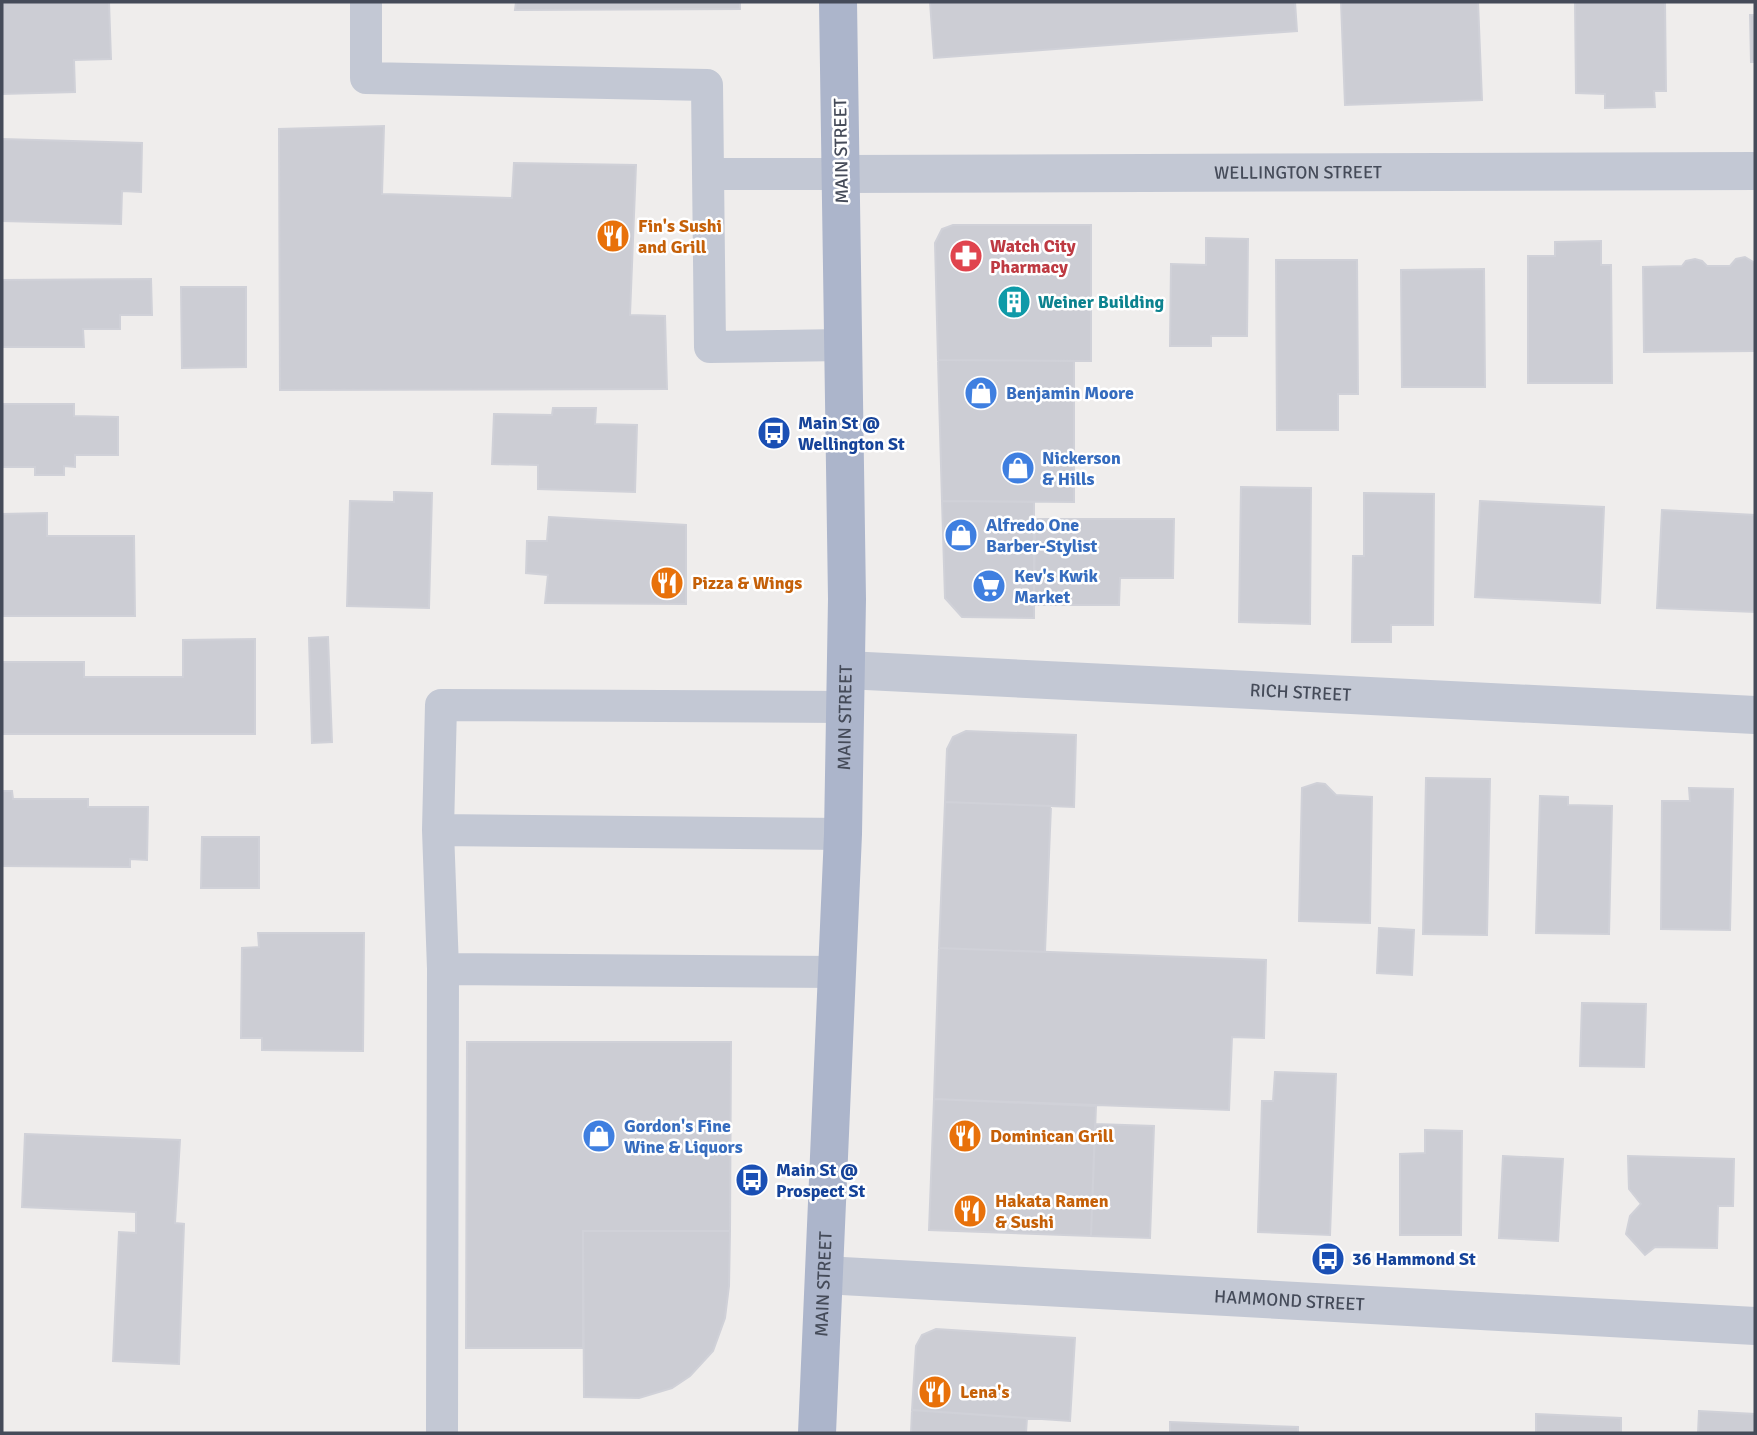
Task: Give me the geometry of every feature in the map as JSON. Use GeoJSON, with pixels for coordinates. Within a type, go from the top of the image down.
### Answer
{"type":"FeatureCollection","features":[{"type":"Feature","properties":{"kind":"main road","name":"MAIN STREET"},"geometry":{"type":"LineString","coordinates":[[817,1433],[838,972],[846,689],[847,558],[838,2]]}},
{"type":"Feature","properties":{"kind":"street","name":"WELLINGTON STREET"},"geometry":{"type":"LineString","coordinates":[[841,174],[1755,171]]}},
{"type":"Feature","properties":{"kind":"street","name":"RICH STREET"},"geometry":{"type":"LineString","coordinates":[[846,689],[1755,715]]}},
{"type":"Feature","properties":{"kind":"street","name":"HAMMOND STREET"},"geometry":{"type":"LineString","coordinates":[[824,1275],[1755,1326]]}},
{"type":"Feature","properties":{"kind":"lane"},"geometry":{"type":"LineString","coordinates":[[366,2],[366,78],[707,85],[710,347],[843,345]]}},
{"type":"Feature","properties":{"kind":"lane"},"geometry":{"type":"LineString","coordinates":[[708,174],[841,174]]}},
{"type":"Feature","properties":{"kind":"lane"},"geometry":{"type":"LineString","coordinates":[[442,1433],[443,969],[439,830],[441,705],[846,689]]}},
{"type":"Feature","properties":{"kind":"lane"},"geometry":{"type":"LineString","coordinates":[[439,830],[843,834]]}},
{"type":"Feature","properties":{"kind":"lane"},"geometry":{"type":"LineString","coordinates":[[443,969],[838,972]]}},
{"type":"Feature","properties":{"kind":"building"},"geometry":{"type":"Polygon","coordinates":[[[2,2],[109,2],[111,59],[74,60],[75,92],[2,94],[2,2]]]}},
{"type":"Feature","properties":{"kind":"building"},"geometry":{"type":"Polygon","coordinates":[[[516,2],[740,2],[740,9],[515,10],[516,2]]]}},
{"type":"Feature","properties":{"kind":"building"},"geometry":{"type":"Polygon","coordinates":[[[930,2],[1295,2],[1297,31],[934,58],[930,2]]]}},
{"type":"Feature","properties":{"kind":"building"},"geometry":{"type":"Polygon","coordinates":[[[1341,2],[1478,2],[1482,100],[1345,105],[1341,2]]]}},
{"type":"Feature","properties":{"kind":"building"},"geometry":{"type":"Polygon","coordinates":[[[1575,2],[1665,2],[1666,91],[1654,91],[1655,107],[1605,108],[1605,94],[1576,93],[1575,2]]]}},
{"type":"Feature","properties":{"kind":"building"},"geometry":{"type":"Polygon","coordinates":[[[1750,15],[1755,15],[1755,62],[1751,62],[1750,15]]]}},
{"type":"Feature","properties":{"kind":"building"},"geometry":{"type":"Polygon","coordinates":[[[384,126],[382,194],[512,198],[514,163],[636,165],[630,315],[665,316],[667,389],[280,390],[279,129],[384,126]]]}},
{"type":"Feature","properties":{"kind":"building"},"geometry":{"type":"Polygon","coordinates":[[[2,139],[142,143],[141,192],[122,191],[121,224],[2,221],[2,139]]]}},
{"type":"Feature","properties":{"kind":"building","name":"Weiner Building"},"geometry":{"type":"Polygon","coordinates":[[[953,225],[1091,225],[1091,361],[938,360],[935,243],[942,229],[953,225]]]}},
{"type":"Feature","properties":{"kind":"building"},"geometry":{"type":"Polygon","coordinates":[[[1206,238],[1248,239],[1247,336],[1211,336],[1211,346],[1170,346],[1171,264],[1206,265],[1206,238]]]}},
{"type":"Feature","properties":{"kind":"building"},"geometry":{"type":"Polygon","coordinates":[[[1601,241],[1601,265],[1611,265],[1612,383],[1528,383],[1528,256],[1555,256],[1555,242],[1601,241]]]}},
{"type":"Feature","properties":{"kind":"building"},"geometry":{"type":"Polygon","coordinates":[[[1745,257],[1755,263],[1755,351],[1644,352],[1643,267],[1682,266],[1686,261],[1695,259],[1707,266],[1730,266],[1736,259],[1745,257]]]}},
{"type":"Feature","properties":{"kind":"building"},"geometry":{"type":"Polygon","coordinates":[[[1276,260],[1357,260],[1358,394],[1338,394],[1338,430],[1277,430],[1276,260]]]}},
{"type":"Feature","properties":{"kind":"building"},"geometry":{"type":"Polygon","coordinates":[[[1484,269],[1485,387],[1402,387],[1401,270],[1484,269]]]}},
{"type":"Feature","properties":{"kind":"building"},"geometry":{"type":"Polygon","coordinates":[[[151,279],[152,315],[120,315],[120,329],[83,329],[84,347],[2,347],[2,280],[151,279]]]}},
{"type":"Feature","properties":{"kind":"building"},"geometry":{"type":"Polygon","coordinates":[[[181,287],[246,287],[246,367],[182,368],[181,287]]]}},
{"type":"Feature","properties":{"kind":"building"},"geometry":{"type":"Polygon","coordinates":[[[938,360],[1074,361],[1074,502],[942,501],[938,360]]]}},
{"type":"Feature","properties":{"kind":"building"},"geometry":{"type":"Polygon","coordinates":[[[2,404],[74,404],[74,416],[118,417],[118,455],[75,455],[75,467],[64,466],[64,475],[35,475],[35,467],[2,467],[2,404]]]}},
{"type":"Feature","properties":{"kind":"building"},"geometry":{"type":"Polygon","coordinates":[[[553,408],[596,408],[595,424],[637,425],[635,492],[538,489],[538,465],[492,464],[494,414],[552,415],[553,408]]]}},
{"type":"Feature","properties":{"kind":"building"},"geometry":{"type":"Polygon","coordinates":[[[1241,487],[1311,488],[1310,624],[1239,622],[1241,487]]]}},
{"type":"Feature","properties":{"kind":"building"},"geometry":{"type":"Polygon","coordinates":[[[394,492],[432,493],[429,608],[347,606],[350,501],[394,502],[394,492]]]}},
{"type":"Feature","properties":{"kind":"building"},"geometry":{"type":"Polygon","coordinates":[[[1364,493],[1434,494],[1433,625],[1391,625],[1391,642],[1352,642],[1353,556],[1364,556],[1364,493]]]}},
{"type":"Feature","properties":{"kind":"building"},"geometry":{"type":"Polygon","coordinates":[[[942,501],[1034,502],[1034,618],[962,617],[945,598],[942,501]]]}},
{"type":"Feature","properties":{"kind":"building"},"geometry":{"type":"Polygon","coordinates":[[[1480,501],[1604,507],[1600,603],[1475,597],[1480,501]]]}},
{"type":"Feature","properties":{"kind":"building"},"geometry":{"type":"Polygon","coordinates":[[[1662,510],[1755,515],[1755,612],[1657,608],[1662,510]]]}},
{"type":"Feature","properties":{"kind":"building"},"geometry":{"type":"Polygon","coordinates":[[[47,513],[47,536],[134,536],[135,616],[2,616],[2,514],[47,513]]]}},
{"type":"Feature","properties":{"kind":"building"},"geometry":{"type":"Polygon","coordinates":[[[549,517],[686,525],[686,604],[545,603],[548,575],[526,573],[527,541],[547,541],[549,517]]]}},
{"type":"Feature","properties":{"kind":"building"},"geometry":{"type":"Polygon","coordinates":[[[1035,519],[1174,519],[1173,578],[1120,578],[1119,605],[1034,605],[1035,519]]]}},
{"type":"Feature","properties":{"kind":"building"},"geometry":{"type":"Polygon","coordinates":[[[328,637],[332,742],[312,743],[309,638],[328,637]]]}},
{"type":"Feature","properties":{"kind":"building"},"geometry":{"type":"Polygon","coordinates":[[[255,639],[255,734],[2,734],[2,662],[84,662],[84,677],[183,677],[183,640],[255,639]]]}},
{"type":"Feature","properties":{"kind":"building"},"geometry":{"type":"Polygon","coordinates":[[[966,731],[1076,735],[1074,807],[945,802],[947,749],[953,737],[966,731]]]}},
{"type":"Feature","properties":{"kind":"building"},"geometry":{"type":"Polygon","coordinates":[[[1426,778],[1490,779],[1487,935],[1423,934],[1426,778]]]}},
{"type":"Feature","properties":{"kind":"building"},"geometry":{"type":"Polygon","coordinates":[[[1317,783],[1325,784],[1336,795],[1372,797],[1370,923],[1299,921],[1302,788],[1317,783]]]}},
{"type":"Feature","properties":{"kind":"building"},"geometry":{"type":"Polygon","coordinates":[[[1689,788],[1733,789],[1730,930],[1661,929],[1662,801],[1690,801],[1689,788]]]}},
{"type":"Feature","properties":{"kind":"building"},"geometry":{"type":"Polygon","coordinates":[[[2,791],[12,791],[13,799],[88,799],[88,807],[148,807],[147,860],[130,859],[130,867],[2,866],[2,791]]]}},
{"type":"Feature","properties":{"kind":"building"},"geometry":{"type":"Polygon","coordinates":[[[1540,796],[1568,797],[1568,805],[1612,806],[1609,934],[1536,933],[1540,796]]]}},
{"type":"Feature","properties":{"kind":"building"},"geometry":{"type":"Polygon","coordinates":[[[945,802],[1051,806],[1045,952],[939,948],[945,802]]]}},
{"type":"Feature","properties":{"kind":"building"},"geometry":{"type":"Polygon","coordinates":[[[202,837],[259,837],[259,888],[201,888],[202,837]]]}},
{"type":"Feature","properties":{"kind":"building"},"geometry":{"type":"Polygon","coordinates":[[[1379,928],[1414,930],[1412,975],[1377,973],[1379,928]]]}},
{"type":"Feature","properties":{"kind":"building"},"geometry":{"type":"Polygon","coordinates":[[[258,933],[364,933],[363,1051],[262,1050],[262,1038],[241,1038],[242,948],[259,947],[258,933]]]}},
{"type":"Feature","properties":{"kind":"building"},"geometry":{"type":"Polygon","coordinates":[[[939,948],[1266,960],[1264,1038],[1232,1037],[1229,1110],[934,1099],[939,948]]]}},
{"type":"Feature","properties":{"kind":"building"},"geometry":{"type":"Polygon","coordinates":[[[1582,1003],[1646,1004],[1644,1067],[1580,1066],[1582,1003]]]}},
{"type":"Feature","properties":{"kind":"building","name":"Gordon's Fine Wine & Liquors"},"geometry":{"type":"Polygon","coordinates":[[[467,1042],[731,1042],[730,1231],[583,1231],[583,1348],[466,1348],[467,1042]]]}},
{"type":"Feature","properties":{"kind":"building"},"geometry":{"type":"Polygon","coordinates":[[[1275,1072],[1336,1074],[1330,1235],[1258,1232],[1262,1101],[1273,1101],[1275,1072]]]}},
{"type":"Feature","properties":{"kind":"building"},"geometry":{"type":"Polygon","coordinates":[[[934,1099],[1096,1106],[1091,1236],[929,1230],[934,1099]]]}},
{"type":"Feature","properties":{"kind":"building"},"geometry":{"type":"Polygon","coordinates":[[[1095,1124],[1154,1126],[1150,1238],[1091,1236],[1095,1124]]]}},
{"type":"Feature","properties":{"kind":"building"},"geometry":{"type":"Polygon","coordinates":[[[1425,1130],[1462,1131],[1461,1235],[1400,1235],[1400,1154],[1425,1153],[1425,1130]]]}},
{"type":"Feature","properties":{"kind":"building"},"geometry":{"type":"Polygon","coordinates":[[[25,1134],[180,1140],[175,1223],[184,1224],[179,1364],[113,1361],[119,1232],[136,1233],[136,1212],[22,1207],[25,1134]]]}},
{"type":"Feature","properties":{"kind":"building"},"geometry":{"type":"Polygon","coordinates":[[[1503,1156],[1563,1159],[1558,1241],[1499,1238],[1503,1156]]]}},
{"type":"Feature","properties":{"kind":"building"},"geometry":{"type":"Polygon","coordinates":[[[1628,1156],[1734,1159],[1733,1206],[1718,1206],[1717,1248],[1655,1247],[1645,1255],[1626,1234],[1630,1216],[1641,1204],[1629,1189],[1628,1156]]]}},
{"type":"Feature","properties":{"kind":"building"},"geometry":{"type":"Polygon","coordinates":[[[583,1231],[730,1231],[729,1286],[725,1318],[713,1351],[690,1376],[672,1388],[639,1398],[584,1397],[583,1231]]]}},
{"type":"Feature","properties":{"kind":"building"},"geometry":{"type":"Polygon","coordinates":[[[936,1329],[1075,1338],[1070,1421],[912,1410],[916,1346],[922,1335],[936,1329]]]}},
{"type":"Feature","properties":{"kind":"building"},"geometry":{"type":"Polygon","coordinates":[[[912,1410],[1027,1418],[1026,1433],[911,1433],[912,1410]]]}},
{"type":"Feature","properties":{"kind":"building"},"geometry":{"type":"Polygon","coordinates":[[[1699,1411],[1755,1414],[1755,1433],[1698,1433],[1699,1411]]]}},
{"type":"Feature","properties":{"kind":"building"},"geometry":{"type":"Polygon","coordinates":[[[1536,1414],[1621,1418],[1621,1433],[1536,1433],[1536,1414]]]}},
{"type":"Feature","properties":{"kind":"building"},"geometry":{"type":"Polygon","coordinates":[[[1170,1422],[1298,1427],[1298,1433],[1170,1433],[1170,1422]]]}},
{"type":"Feature","properties":{"kind":"place","name":"Fin's Sushi and Grill"},"geometry":{"type":"Point","coordinates":[613,236]}},
{"type":"Feature","properties":{"kind":"place","name":"Watch City Pharmacy"},"geometry":{"type":"Point","coordinates":[966,256]}},
{"type":"Feature","properties":{"kind":"place","name":"Weiner Building"},"geometry":{"type":"Point","coordinates":[1014,302]}},
{"type":"Feature","properties":{"kind":"place","name":"Benjamin Moore"},"geometry":{"type":"Point","coordinates":[981,393]}},
{"type":"Feature","properties":{"kind":"place","name":"Main St @ Wellington St"},"geometry":{"type":"Point","coordinates":[774,433]}},
{"type":"Feature","properties":{"kind":"place","name":"Nickerson & Hills"},"geometry":{"type":"Point","coordinates":[1018,468]}},
{"type":"Feature","properties":{"kind":"place","name":"Alfredo One Barber-Stylist"},"geometry":{"type":"Point","coordinates":[961,535]}},
{"type":"Feature","properties":{"kind":"place","name":"Pizza & Wings"},"geometry":{"type":"Point","coordinates":[667,583]}},
{"type":"Feature","properties":{"kind":"place","name":"Kev's Kwik Market"},"geometry":{"type":"Point","coordinates":[989,586]}},
{"type":"Feature","properties":{"kind":"place","name":"Gordon's Fine Wine & Liquors"},"geometry":{"type":"Point","coordinates":[599,1136]}},
{"type":"Feature","properties":{"kind":"place","name":"Dominican Grill"},"geometry":{"type":"Point","coordinates":[965,1136]}},
{"type":"Feature","properties":{"kind":"place","name":"Main St @ Prospect St"},"geometry":{"type":"Point","coordinates":[752,1180]}},
{"type":"Feature","properties":{"kind":"place","name":"Hakata Ramen & Sushi"},"geometry":{"type":"Point","coordinates":[970,1211]}},
{"type":"Feature","properties":{"kind":"place","name":"36 Hammond St"},"geometry":{"type":"Point","coordinates":[1328,1259]}},
{"type":"Feature","properties":{"kind":"place","name":"Lena's"},"geometry":{"type":"Point","coordinates":[935,1392]}}]}
